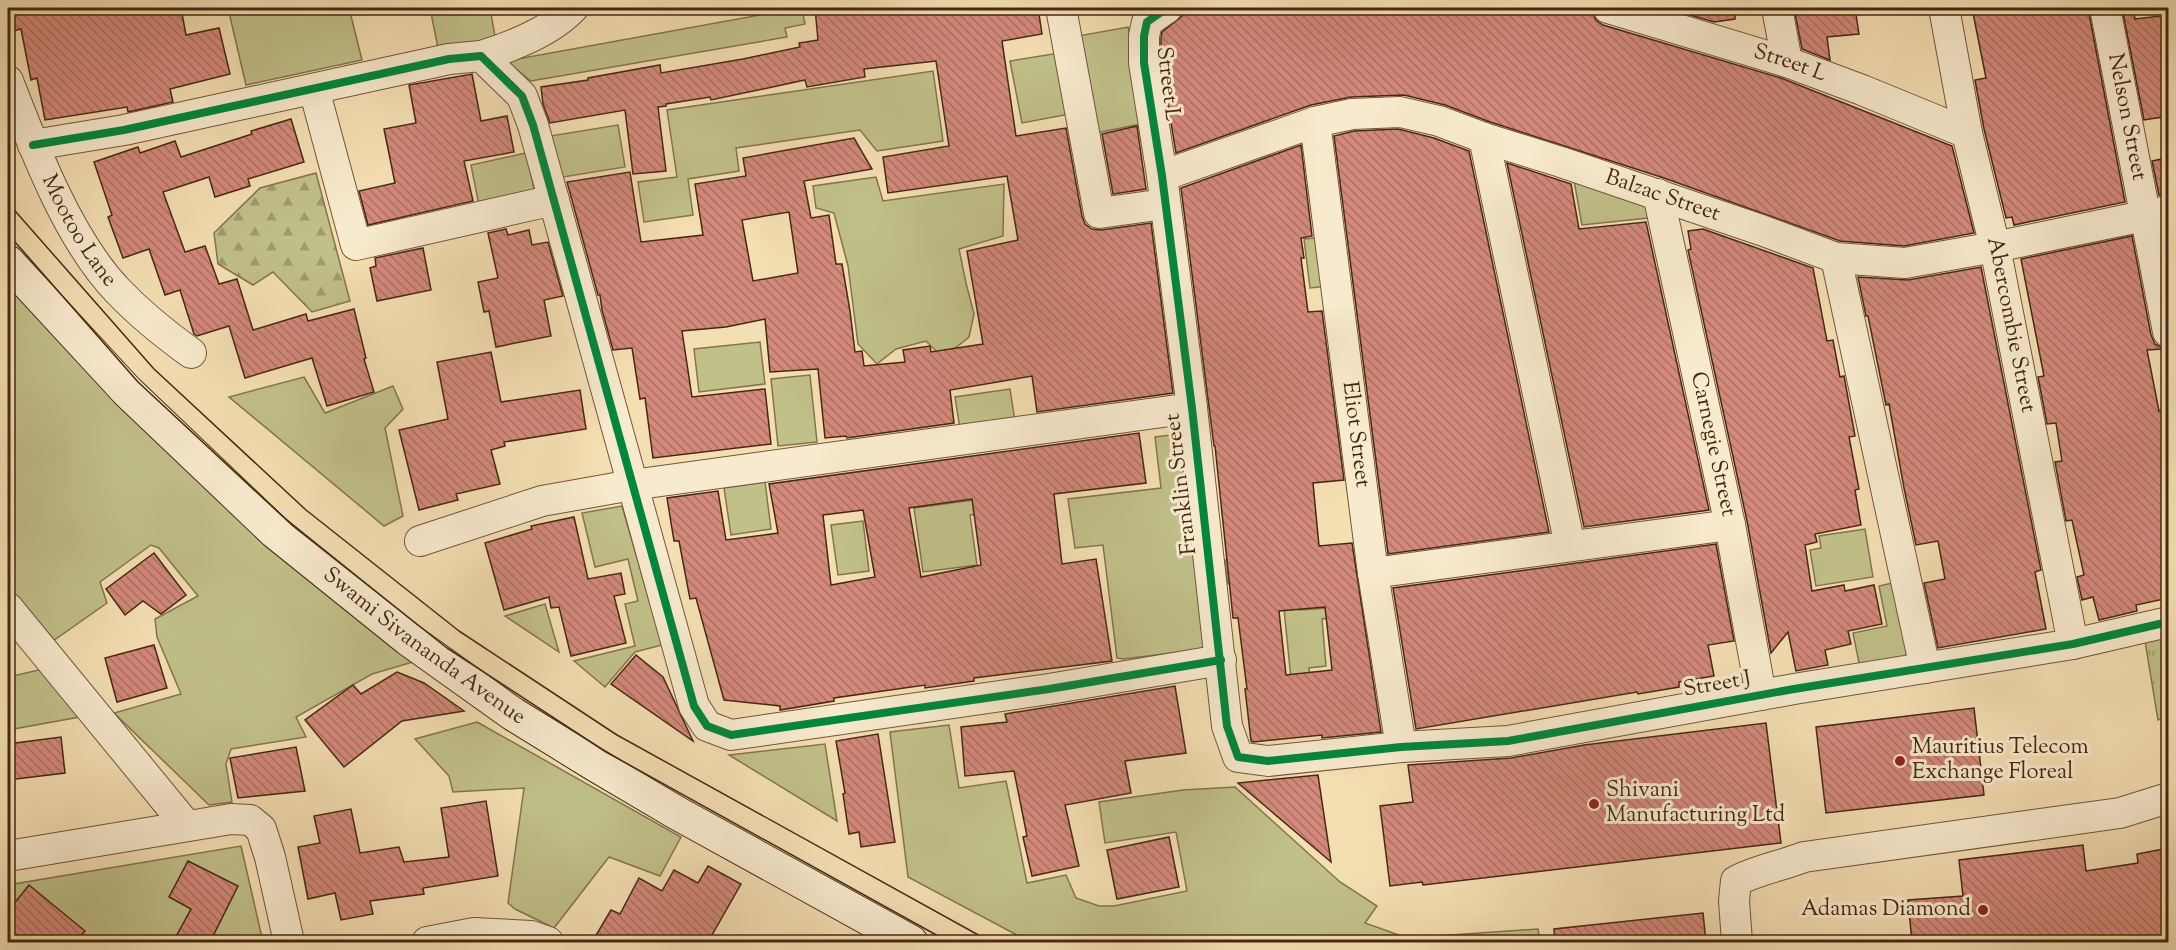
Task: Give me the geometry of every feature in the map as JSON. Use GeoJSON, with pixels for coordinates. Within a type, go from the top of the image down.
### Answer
{"type":"FeatureCollection","features":[{"type":"Feature","properties":{"kind":"street"},"geometry":{"type":"LineString","coordinates":[[33,145],[124,130],[449,60],[482,56],[509,47],[549,26],[573,8]]}},
{"type":"Feature","properties":{"kind":"street","name":"Balzac Street"},"geometry":{"type":"LineString","coordinates":[[1061,8],[1099,213],[1164,190],[1315,122],[1352,114],[1400,112],[1439,121],[1484,138],[1658,194],[1836,258],[1905,263],[1995,247],[2157,213]]}},
{"type":"Feature","properties":{"kind":"street","name":"Street L"},"geometry":{"type":"LineString","coordinates":[[1164,190],[1144,63],[1144,36],[1147,22],[1167,8]]}},
{"type":"Feature","properties":{"kind":"street","name":"Street L"},"geometry":{"type":"LineString","coordinates":[[1611,8],[1787,62],[1967,133]]}},
{"type":"Feature","properties":{"kind":"street"},"geometry":{"type":"LineString","coordinates":[[1777,8],[1787,62]]}},
{"type":"Feature","properties":{"kind":"street","name":"Abercombie Street"},"geometry":{"type":"LineString","coordinates":[[1944,8],[1967,133],[1995,247],[2073,644]]}},
{"type":"Feature","properties":{"kind":"street","name":"Nelson Street"},"geometry":{"type":"LineString","coordinates":[[2105,8],[2157,213],[2169,332]]}},
{"type":"Feature","properties":{"kind":"street"},"geometry":{"type":"LineString","coordinates":[[482,56],[522,96],[554,200],[694,706],[707,726],[731,735],[1049,689],[1221,660]]}},
{"type":"Feature","properties":{"kind":"street","name":"Mootoo Lane"},"geometry":{"type":"LineString","coordinates":[[8,81],[33,145],[65,212],[89,253],[117,291],[191,353]]}},
{"type":"Feature","properties":{"kind":"street"},"geometry":{"type":"LineString","coordinates":[[314,89],[356,245],[554,200]]}},
{"type":"Feature","properties":{"kind":"street","name":"Eliot Street"},"geometry":{"type":"LineString","coordinates":[[1315,122],[1373,573],[1401,747]]}},
{"type":"Feature","properties":{"kind":"street"},"geometry":{"type":"LineString","coordinates":[[1484,138],[1570,546]]}},
{"type":"Feature","properties":{"kind":"street","name":"Franklin Street"},"geometry":{"type":"LineString","coordinates":[[1164,190],[1192,408],[1227,726],[1238,757],[1268,761]]}},
{"type":"Feature","properties":{"kind":"street","name":"Carnegie Street"},"geometry":{"type":"LineString","coordinates":[[1658,194],[1730,525],[1761,695]]}},
{"type":"Feature","properties":{"kind":"street"},"geometry":{"type":"LineString","coordinates":[[1836,258],[1925,668]]}},
{"type":"Feature","properties":{"kind":"street","name":"Swami Sivananda Avenue"},"geometry":{"type":"LineString","coordinates":[[8,262],[127,391],[275,532],[408,639],[513,714],[594,764],[677,813],[911,942]]}},
{"type":"Feature","properties":{"kind":"street"},"geometry":{"type":"LineString","coordinates":[[420,541],[542,501],[632,485],[1192,408]]}},
{"type":"Feature","properties":{"kind":"street"},"geometry":{"type":"LineString","coordinates":[[1373,573],[1730,525]]}},
{"type":"Feature","properties":{"kind":"street"},"geometry":{"type":"LineString","coordinates":[[8,608],[187,826]]}},
{"type":"Feature","properties":{"kind":"street","name":"Street J"},"geometry":{"type":"LineString","coordinates":[[1268,761],[1401,747],[1508,741],[1761,695],[2073,644],[2169,622]]}},
{"type":"Feature","properties":{"kind":"street"},"geometry":{"type":"LineString","coordinates":[[1737,942],[1734,901],[1736,881],[1755,871],[1778,867],[1804,857],[2120,813],[2169,798]]}},
{"type":"Feature","properties":{"kind":"street"},"geometry":{"type":"LineString","coordinates":[[8,856],[231,819],[250,820],[261,829],[270,857],[289,942]]}},
{"type":"Feature","properties":{"kind":"street"},"geometry":{"type":"LineString","coordinates":[[427,942],[474,933],[531,936],[548,942]]}},
{"type":"Feature","properties":{"kind":"green space"},"geometry":{"type":"Polygon","coordinates":[[[228,8],[349,8],[362,60],[246,85],[228,8]]]}},
{"type":"Feature","properties":{"kind":"green space"},"geometry":{"type":"Polygon","coordinates":[[[430,8],[490,8],[496,42],[439,53],[430,8]]]}},
{"type":"Feature","properties":{"kind":"green space"},"geometry":{"type":"Polygon","coordinates":[[[802,8],[805,24],[785,28],[787,37],[531,81],[506,61],[802,8]]]}},
{"type":"Feature","properties":{"kind":"green space"},"geometry":{"type":"Polygon","coordinates":[[[1128,27],[1146,123],[1096,133],[1078,36],[1128,27]]]}},
{"type":"Feature","properties":{"kind":"green space"},"geometry":{"type":"Polygon","coordinates":[[[1059,53],[1070,114],[1022,123],[1010,61],[1059,53]]]}},
{"type":"Feature","properties":{"kind":"green space"},"geometry":{"type":"Polygon","coordinates":[[[933,71],[943,141],[877,151],[860,130],[736,148],[739,171],[688,179],[693,215],[644,222],[638,182],[677,177],[667,110],[933,71]]]}},
{"type":"Feature","properties":{"kind":"green space"},"geometry":{"type":"Polygon","coordinates":[[[618,125],[625,167],[557,178],[550,136],[618,125]]]}},
{"type":"Feature","properties":{"kind":"green space"},"geometry":{"type":"Polygon","coordinates":[[[526,153],[535,193],[479,205],[471,165],[526,153]]]}},
{"type":"Feature","properties":{"kind":"green space"},"geometry":{"type":"Polygon","coordinates":[[[316,173],[350,301],[312,312],[273,272],[253,285],[218,264],[214,233],[260,188],[316,173]]]}},
{"type":"Feature","properties":{"kind":"green space"},"geometry":{"type":"Polygon","coordinates":[[[1573,175],[1646,202],[1648,218],[1582,225],[1573,175]]]}},
{"type":"Feature","properties":{"kind":"green space"},"geometry":{"type":"Polygon","coordinates":[[[876,177],[883,201],[1004,184],[1003,236],[959,249],[974,314],[969,337],[943,358],[926,341],[896,349],[877,364],[858,344],[848,266],[834,213],[816,208],[813,186],[876,177]]]}},
{"type":"Feature","properties":{"kind":"green space"},"geometry":{"type":"Polygon","coordinates":[[[1323,237],[1329,286],[1310,288],[1304,239],[1323,237]]]}},
{"type":"Feature","properties":{"kind":"green space"},"geometry":{"type":"Polygon","coordinates":[[[8,271],[420,660],[372,674],[296,717],[306,737],[231,749],[226,764],[232,802],[209,805],[114,713],[181,694],[157,637],[155,619],[198,596],[159,548],[151,545],[100,582],[107,603],[50,643],[8,590],[8,271]]]}},
{"type":"Feature","properties":{"kind":"green space"},"geometry":{"type":"Polygon","coordinates":[[[760,342],[765,384],[699,392],[694,349],[760,342]]]}},
{"type":"Feature","properties":{"kind":"green space"},"geometry":{"type":"Polygon","coordinates":[[[810,375],[817,442],[778,446],[771,379],[810,375]]]}},
{"type":"Feature","properties":{"kind":"green space"},"geometry":{"type":"Polygon","coordinates":[[[304,377],[325,413],[393,386],[403,409],[385,428],[403,516],[384,526],[229,397],[304,377]]]}},
{"type":"Feature","properties":{"kind":"green space"},"geometry":{"type":"Polygon","coordinates":[[[1010,389],[1015,421],[960,429],[955,397],[1010,389]]]}},
{"type":"Feature","properties":{"kind":"green space"},"geometry":{"type":"Polygon","coordinates":[[[1179,434],[1205,649],[1117,658],[1103,545],[1075,548],[1068,499],[1161,488],[1155,437],[1179,434]]]}},
{"type":"Feature","properties":{"kind":"green space"},"geometry":{"type":"Polygon","coordinates":[[[765,482],[771,529],[731,535],[724,488],[765,482]]]}},
{"type":"Feature","properties":{"kind":"green space"},"geometry":{"type":"Polygon","coordinates":[[[974,500],[1007,510],[970,515],[977,565],[923,572],[914,508],[974,500]]]}},
{"type":"Feature","properties":{"kind":"green space"},"geometry":{"type":"Polygon","coordinates":[[[622,506],[662,645],[635,652],[605,687],[574,661],[635,646],[625,604],[638,601],[628,559],[595,567],[582,513],[622,506]]]}},
{"type":"Feature","properties":{"kind":"green space"},"geometry":{"type":"Polygon","coordinates":[[[863,521],[869,571],[838,575],[831,525],[863,521]]]}},
{"type":"Feature","properties":{"kind":"green space"},"geometry":{"type":"Polygon","coordinates":[[[1290,525],[1299,610],[1329,608],[1330,618],[1322,619],[1326,666],[1309,668],[1310,677],[1291,679],[1281,579],[1228,584],[1225,560],[1268,556],[1290,525]]]}},
{"type":"Feature","properties":{"kind":"green space"},"geometry":{"type":"Polygon","coordinates":[[[1865,529],[1873,577],[1816,586],[1810,550],[1821,548],[1819,536],[1865,529]]]}},
{"type":"Feature","properties":{"kind":"green space"},"geometry":{"type":"Polygon","coordinates":[[[1897,582],[1911,659],[1860,668],[1853,633],[1887,626],[1879,586],[1897,582]]]}},
{"type":"Feature","properties":{"kind":"green space"},"geometry":{"type":"Polygon","coordinates":[[[545,604],[559,652],[505,616],[545,604]]]}},
{"type":"Feature","properties":{"kind":"green space"},"geometry":{"type":"Polygon","coordinates":[[[2168,637],[2168,716],[2158,720],[2145,641],[2168,637]]]}},
{"type":"Feature","properties":{"kind":"green space"},"geometry":{"type":"Polygon","coordinates":[[[43,669],[80,717],[8,730],[8,677],[43,669]]]}},
{"type":"Feature","properties":{"kind":"green space"},"geometry":{"type":"Polygon","coordinates":[[[477,722],[681,837],[660,876],[609,857],[554,928],[515,909],[508,903],[524,788],[453,792],[449,776],[415,739],[477,722]]]}},
{"type":"Feature","properties":{"kind":"green space"},"geometry":{"type":"Polygon","coordinates":[[[949,725],[959,788],[1006,781],[1027,883],[1066,875],[1076,898],[1099,906],[1114,906],[1187,891],[1176,832],[1105,843],[1099,802],[1183,790],[1235,787],[1340,882],[1377,906],[1365,923],[1407,938],[1538,929],[1540,942],[1030,942],[908,877],[890,732],[949,725]]]}},
{"type":"Feature","properties":{"kind":"green space"},"geometry":{"type":"Polygon","coordinates":[[[825,744],[837,821],[729,755],[825,744]]]}},
{"type":"Feature","properties":{"kind":"green space"},"geometry":{"type":"Polygon","coordinates":[[[241,846],[263,942],[8,942],[8,885],[241,846]]]}},
{"type":"Feature","properties":{"kind":"building"},"geometry":{"type":"Polygon","coordinates":[[[9,8],[181,8],[186,35],[219,28],[230,74],[170,89],[173,102],[128,112],[127,107],[45,120],[37,78],[31,80],[21,29],[12,31],[9,8]]]}},
{"type":"Feature","properties":{"kind":"building"},"geometry":{"type":"Polygon","coordinates":[[[815,8],[956,8],[956,11],[977,8],[1038,8],[1042,34],[1002,41],[1016,136],[1066,128],[1082,216],[1085,224],[1092,229],[1101,230],[1151,223],[1173,393],[1037,412],[1032,376],[950,390],[954,423],[847,438],[846,436],[825,438],[818,369],[770,372],[765,319],[726,327],[682,331],[692,397],[765,389],[771,444],[653,458],[645,398],[640,399],[632,348],[613,350],[600,295],[598,295],[567,182],[630,172],[641,242],[703,235],[695,184],[746,176],[743,158],[854,138],[872,169],[804,181],[811,218],[829,215],[836,264],[842,264],[855,352],[862,351],[864,366],[905,362],[903,350],[930,346],[931,352],[983,344],[967,251],[1018,240],[1007,176],[888,193],[883,157],[949,146],[936,61],[864,69],[865,77],[807,87],[805,80],[711,100],[710,97],[658,107],[666,171],[633,174],[625,110],[550,123],[543,104],[541,87],[660,65],[661,73],[743,59],[800,47],[799,43],[818,40],[815,8]],[[789,212],[742,220],[753,281],[798,273],[789,212]]]}},
{"type":"Feature","properties":{"kind":"building"},"geometry":{"type":"Polygon","coordinates":[[[1184,8],[1591,9],[1596,20],[1603,25],[1781,78],[1952,146],[1974,233],[1904,246],[1840,241],[1664,178],[1490,122],[1445,105],[1404,95],[1351,97],[1311,105],[1176,153],[1161,62],[1161,38],[1162,32],[1182,16],[1184,8]]]}},
{"type":"Feature","properties":{"kind":"building"},"geometry":{"type":"Polygon","coordinates":[[[1666,8],[1735,8],[1735,19],[1714,22],[1666,8]]]}},
{"type":"Feature","properties":{"kind":"building"},"geometry":{"type":"Polygon","coordinates":[[[1794,8],[1855,8],[1859,34],[1827,37],[1830,60],[1802,49],[1794,8]]]}},
{"type":"Feature","properties":{"kind":"building"},"geometry":{"type":"Polygon","coordinates":[[[1972,8],[2088,8],[2125,202],[2014,225],[2012,217],[2006,218],[1984,129],[1975,80],[1986,78],[1972,8]]]}},
{"type":"Feature","properties":{"kind":"building"},"geometry":{"type":"Polygon","coordinates":[[[2122,8],[2133,8],[2135,19],[2169,15],[2169,116],[2144,120],[2122,8]]]}},
{"type":"Feature","properties":{"kind":"building"},"geometry":{"type":"Polygon","coordinates":[[[472,74],[481,121],[507,116],[514,152],[464,161],[473,201],[368,225],[359,191],[395,183],[384,129],[416,123],[409,85],[472,74]]]}},
{"type":"Feature","properties":{"kind":"building"},"geometry":{"type":"Polygon","coordinates":[[[291,119],[304,162],[248,179],[250,186],[215,197],[209,177],[163,192],[185,252],[205,246],[219,284],[237,279],[253,330],[306,314],[308,321],[354,309],[366,358],[364,359],[374,392],[327,406],[312,358],[245,378],[229,326],[197,336],[194,334],[180,290],[165,295],[149,249],[123,258],[108,217],[112,215],[94,162],[138,147],[140,153],[175,141],[181,157],[291,119]]]}},
{"type":"Feature","properties":{"kind":"building"},"geometry":{"type":"Polygon","coordinates":[[[1137,126],[1146,189],[1113,194],[1102,134],[1137,126]]]}},
{"type":"Feature","properties":{"kind":"building"},"geometry":{"type":"Polygon","coordinates":[[[1398,129],[1434,138],[1469,151],[1549,532],[1388,554],[1334,136],[1354,131],[1398,129]]]}},
{"type":"Feature","properties":{"kind":"building"},"geometry":{"type":"Polygon","coordinates":[[[1301,145],[1312,236],[1301,238],[1304,258],[1301,258],[1308,312],[1322,311],[1344,480],[1313,483],[1319,546],[1352,543],[1381,732],[1322,738],[1322,735],[1251,741],[1245,689],[1247,689],[1238,618],[1233,618],[1215,446],[1181,188],[1301,145]],[[1325,607],[1279,611],[1286,675],[1332,670],[1325,607]]]}},
{"type":"Feature","properties":{"kind":"building"},"geometry":{"type":"Polygon","coordinates":[[[2166,158],[2169,171],[2169,194],[2159,195],[2152,161],[2166,158]]]}},
{"type":"Feature","properties":{"kind":"building"},"geometry":{"type":"Polygon","coordinates":[[[1507,163],[1571,184],[1579,229],[1646,222],[1709,510],[1584,527],[1507,163]]]}},
{"type":"Feature","properties":{"kind":"building"},"geometry":{"type":"Polygon","coordinates":[[[506,229],[508,235],[529,230],[532,245],[548,242],[563,296],[544,300],[551,336],[496,347],[489,311],[484,312],[478,282],[498,278],[488,233],[506,229]]]}},
{"type":"Feature","properties":{"kind":"building"},"geometry":{"type":"Polygon","coordinates":[[[1703,229],[1813,268],[1827,341],[1833,340],[1840,377],[1844,376],[1855,436],[1849,437],[1859,489],[1855,490],[1861,525],[1815,534],[1817,542],[1805,545],[1812,591],[1844,585],[1845,591],[1874,585],[1882,624],[1848,631],[1851,644],[1825,650],[1828,665],[1796,671],[1788,632],[1771,653],[1747,521],[1688,250],[1691,249],[1688,231],[1703,229]]]}},
{"type":"Feature","properties":{"kind":"building"},"geometry":{"type":"Polygon","coordinates":[[[2132,236],[2151,335],[2155,344],[2164,349],[2147,350],[2159,411],[2169,409],[2169,598],[2136,605],[2137,611],[2099,620],[2093,597],[2082,600],[2077,577],[2084,575],[2072,520],[2066,521],[2055,462],[2062,461],[2056,423],[2047,424],[2038,377],[2044,376],[2021,259],[2132,236]]]}},
{"type":"Feature","properties":{"kind":"building"},"geometry":{"type":"Polygon","coordinates":[[[423,248],[431,290],[377,301],[370,268],[376,266],[375,258],[423,248]]]}},
{"type":"Feature","properties":{"kind":"building"},"geometry":{"type":"Polygon","coordinates":[[[1981,267],[2041,570],[2035,572],[2046,629],[1938,648],[1924,583],[1945,579],[1938,541],[1916,545],[1889,404],[1886,405],[1858,277],[1908,280],[1981,267]]]}},
{"type":"Feature","properties":{"kind":"building"},"geometry":{"type":"Polygon","coordinates":[[[491,352],[501,402],[580,390],[586,429],[504,442],[505,446],[491,450],[500,484],[456,494],[458,500],[419,510],[399,430],[448,419],[437,362],[491,352]]]}},
{"type":"Feature","properties":{"kind":"building"},"geometry":{"type":"Polygon","coordinates":[[[1139,433],[1146,483],[1054,494],[1062,564],[1096,559],[1112,661],[974,678],[974,681],[925,688],[925,685],[834,698],[834,701],[780,710],[780,706],[724,700],[696,598],[690,599],[679,541],[674,541],[667,498],[718,491],[726,540],[778,533],[769,484],[1139,433]],[[972,499],[909,508],[921,577],[981,565],[972,499]],[[863,510],[823,515],[831,585],[875,577],[863,510]]]}},
{"type":"Feature","properties":{"kind":"building"},"geometry":{"type":"Polygon","coordinates":[[[574,517],[588,579],[621,573],[625,594],[614,596],[626,643],[571,656],[559,607],[551,608],[549,597],[504,610],[485,543],[532,529],[531,526],[574,517]]]}},
{"type":"Feature","properties":{"kind":"building"},"geometry":{"type":"Polygon","coordinates":[[[1716,544],[1734,641],[1708,645],[1714,676],[1679,682],[1679,687],[1416,729],[1393,588],[1716,544]]]}},
{"type":"Feature","properties":{"kind":"building"},"geometry":{"type":"Polygon","coordinates":[[[154,553],[186,595],[161,614],[143,601],[125,615],[106,589],[154,553]]]}},
{"type":"Feature","properties":{"kind":"building"},"geometry":{"type":"Polygon","coordinates":[[[154,645],[167,688],[117,702],[105,658],[154,645]]]}},
{"type":"Feature","properties":{"kind":"building"},"geometry":{"type":"Polygon","coordinates":[[[636,655],[663,677],[693,741],[611,684],[636,655]]]}},
{"type":"Feature","properties":{"kind":"building"},"geometry":{"type":"Polygon","coordinates":[[[397,672],[424,683],[464,711],[402,721],[344,767],[305,720],[353,685],[361,694],[397,672]]]}},
{"type":"Feature","properties":{"kind":"building"},"geometry":{"type":"Polygon","coordinates":[[[1175,686],[1186,753],[1125,761],[1131,793],[1065,805],[1079,866],[1032,876],[1023,837],[1027,836],[1014,771],[965,776],[961,727],[1007,722],[1005,714],[1175,686]]]}},
{"type":"Feature","properties":{"kind":"building","name":"Mauritius Telecom Exchange Floreal"},"geometry":{"type":"Polygon","coordinates":[[[1974,708],[1984,795],[1826,813],[1816,727],[1974,708]]]}},
{"type":"Feature","properties":{"kind":"building","name":"Shivani Manufacturing Ltd"},"geometry":{"type":"Polygon","coordinates":[[[1766,723],[1781,843],[1423,885],[1422,882],[1390,886],[1380,806],[1413,802],[1408,765],[1511,758],[1584,745],[1766,723]]]}},
{"type":"Feature","properties":{"kind":"building"},"geometry":{"type":"Polygon","coordinates":[[[878,734],[895,842],[861,847],[859,832],[849,834],[836,741],[878,734]]]}},
{"type":"Feature","properties":{"kind":"building"},"geometry":{"type":"Polygon","coordinates":[[[61,737],[65,773],[8,780],[8,744],[61,737]]]}},
{"type":"Feature","properties":{"kind":"building"},"geometry":{"type":"Polygon","coordinates":[[[296,747],[305,791],[238,798],[230,758],[296,747]]]}},
{"type":"Feature","properties":{"kind":"building"},"geometry":{"type":"Polygon","coordinates":[[[1318,775],[1331,862],[1238,783],[1318,775]]]}},
{"type":"Feature","properties":{"kind":"building"},"geometry":{"type":"Polygon","coordinates":[[[486,801],[498,876],[423,888],[424,894],[370,901],[373,914],[341,920],[335,893],[308,899],[298,847],[320,843],[314,816],[351,809],[360,853],[399,847],[404,862],[449,857],[441,808],[486,801]]]}},
{"type":"Feature","properties":{"kind":"building"},"geometry":{"type":"Polygon","coordinates":[[[1169,837],[1179,887],[1117,899],[1107,850],[1169,837]]]}},
{"type":"Feature","properties":{"kind":"building"},"geometry":{"type":"Polygon","coordinates":[[[2083,845],[2086,871],[2138,863],[2137,854],[2169,848],[2169,942],[1912,942],[1908,900],[1963,896],[1959,860],[2083,845]]]}},
{"type":"Feature","properties":{"kind":"building"},"geometry":{"type":"Polygon","coordinates":[[[188,861],[238,886],[210,942],[173,942],[191,909],[169,897],[188,861]]]}},
{"type":"Feature","properties":{"kind":"building"},"geometry":{"type":"Polygon","coordinates":[[[708,866],[741,884],[708,942],[592,942],[611,910],[620,914],[639,878],[662,891],[674,870],[698,883],[708,866]]]}},
{"type":"Feature","properties":{"kind":"building"},"geometry":{"type":"Polygon","coordinates":[[[29,885],[85,931],[75,942],[26,942],[8,928],[8,911],[29,885]]]}},
{"type":"Feature","properties":{"kind":"building"},"geometry":{"type":"Polygon","coordinates":[[[1703,913],[1706,942],[1555,942],[1554,929],[1703,913]]]}},
{"type":"Feature","properties":{"kind":"tram line"},"geometry":{"type":"LineString","coordinates":[[8,200],[154,369],[306,510],[459,631],[617,735],[991,942]]}},
{"type":"Feature","properties":{"kind":"tram line"},"geometry":{"type":"LineString","coordinates":[[8,234],[138,382],[293,526],[447,648],[606,752],[949,942]]}},
{"type":"Feature","properties":{"kind":"cycle path"},"geometry":{"type":"LineString","coordinates":[[1167,8],[1147,22],[1144,36],[1144,63],[1162,176],[1192,408],[1227,726],[1238,757],[1268,761],[1401,747],[1508,741],[1794,689],[2073,644],[2168,622]]}},
{"type":"Feature","properties":{"kind":"cycle path"},"geometry":{"type":"LineString","coordinates":[[33,145],[124,130],[449,59],[481,56],[522,96],[533,125],[694,706],[707,726],[731,735],[1049,689],[1221,660]]}},
{"type":"Feature","properties":{"kind":"place","name":"Mauritius Telecom Exchange Floreal"},"geometry":{"type":"Point","coordinates":[1900,761]}},
{"type":"Feature","properties":{"kind":"place","name":"Shivani Manufacturing Ltd"},"geometry":{"type":"Point","coordinates":[1594,804]}},
{"type":"Feature","properties":{"kind":"place","name":"Adamas Diamond"},"geometry":{"type":"Point","coordinates":[1983,910]}}]}
